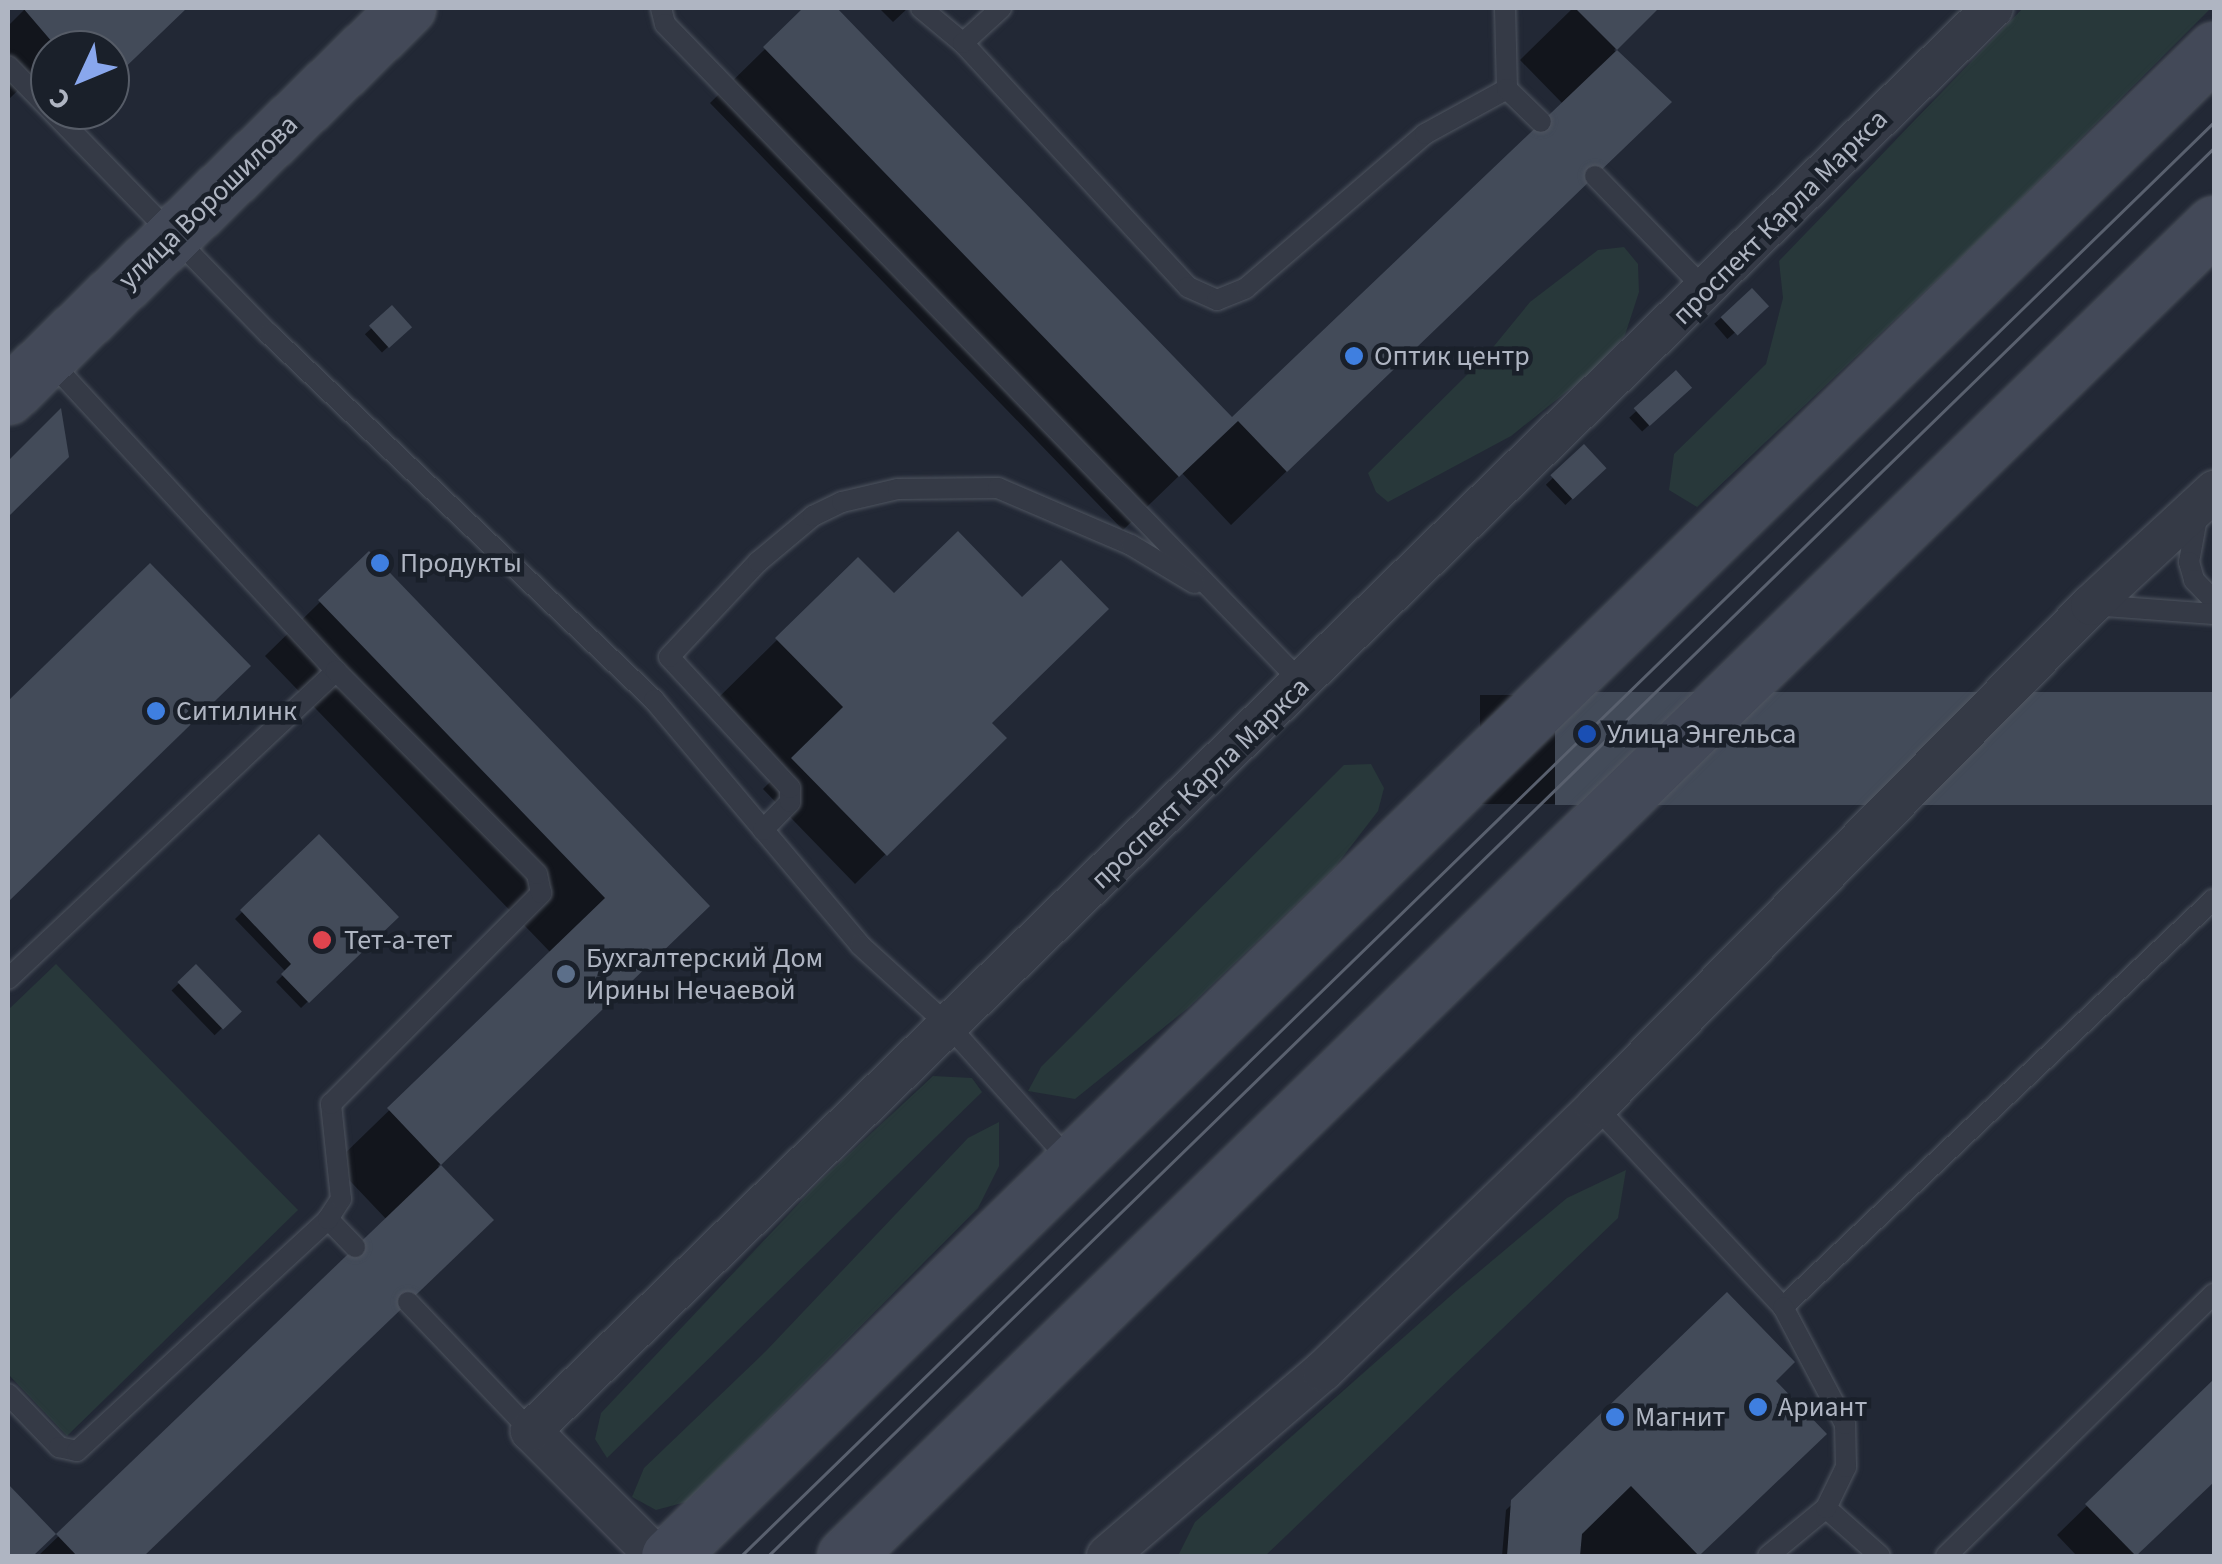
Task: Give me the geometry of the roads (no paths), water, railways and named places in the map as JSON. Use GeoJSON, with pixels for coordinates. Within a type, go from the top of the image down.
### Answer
{"type":"FeatureCollection","features":[{"type":"Feature","properties":{"kind":"main road","name":"улица Ворошилова"},"geometry":{"type":"LineString","coordinates":[[8,396],[408,8]]}},
{"type":"Feature","properties":{"kind":"main road"},"geometry":{"type":"LineString","coordinates":[[670,1556],[2214,50]]}},
{"type":"Feature","properties":{"kind":"main road"},"geometry":{"type":"LineString","coordinates":[[845,1556],[2214,224]]}},
{"type":"Feature","properties":{"kind":"street","name":"проспект Карла Маркса"},"geometry":{"type":"LineString","coordinates":[[531,1430],[1303,684],[1993,8]]}},
{"type":"Feature","properties":{"kind":"street"},"geometry":{"type":"LineString","coordinates":[[1107,1556],[1138,1540],[1323,1371],[1596,1107],[2091,605],[2208,497]]}},
{"type":"Feature","properties":{"kind":"street"},"geometry":{"type":"LineString","coordinates":[[531,1430],[656,1556]]}},
{"type":"Feature","properties":{"kind":"lane"},"geometry":{"type":"LineString","coordinates":[[661,8],[665,24],[1303,684]]}},
{"type":"Feature","properties":{"kind":"lane"},"geometry":{"type":"LineString","coordinates":[[921,8],[962,43],[1188,287],[1217,300],[1246,288],[1424,134],[1507,89]]}},
{"type":"Feature","properties":{"kind":"lane"},"geometry":{"type":"LineString","coordinates":[[962,43],[1001,8]]}},
{"type":"Feature","properties":{"kind":"lane"},"geometry":{"type":"LineString","coordinates":[[1505,8],[1507,89],[1540,122]]}},
{"type":"Feature","properties":{"kind":"lane"},"geometry":{"type":"LineString","coordinates":[[8,66],[172,236],[654,700],[860,946],[949,1026],[1072,1163]]}},
{"type":"Feature","properties":{"kind":"lane"},"geometry":{"type":"LineString","coordinates":[[1595,176],[1706,290]]}},
{"type":"Feature","properties":{"kind":"lane"},"geometry":{"type":"LineString","coordinates":[[8,1394],[59,1447],[77,1452],[328,1219],[341,1199],[331,1104],[542,886],[46,358]]}},
{"type":"Feature","properties":{"kind":"lane"},"geometry":{"type":"LineString","coordinates":[[763,830],[790,802],[790,788],[669,657],[758,562],[813,516],[898,489],[998,488],[1131,545],[1222,600]]}},
{"type":"Feature","properties":{"kind":"lane"},"geometry":{"type":"LineString","coordinates":[[2208,497],[2189,562],[2194,580],[2214,600]]}},
{"type":"Feature","properties":{"kind":"lane"},"geometry":{"type":"LineString","coordinates":[[2091,605],[2214,614]]}},
{"type":"Feature","properties":{"kind":"lane"},"geometry":{"type":"LineString","coordinates":[[8,979],[336,670]]}},
{"type":"Feature","properties":{"kind":"lane"},"geometry":{"type":"LineString","coordinates":[[1783,1307],[2214,899]]}},
{"type":"Feature","properties":{"kind":"lane"},"geometry":{"type":"LineString","coordinates":[[1596,1107],[1783,1307],[1846,1424],[1846,1467],[1826,1508],[1768,1556]]}},
{"type":"Feature","properties":{"kind":"lane"},"geometry":{"type":"LineString","coordinates":[[328,1219],[355,1247]]}},
{"type":"Feature","properties":{"kind":"lane"},"geometry":{"type":"LineString","coordinates":[[1946,1556],[2214,1294]]}},
{"type":"Feature","properties":{"kind":"lane"},"geometry":{"type":"LineString","coordinates":[[408,1302],[531,1430]]}},
{"type":"Feature","properties":{"kind":"lane"},"geometry":{"type":"LineString","coordinates":[[1826,1508],[1880,1556]]}},
{"type":"Feature","properties":{"kind":"tram line"},"geometry":{"type":"LineString","coordinates":[[741,1556],[2214,122]]}},
{"type":"Feature","properties":{"kind":"tram line"},"geometry":{"type":"LineString","coordinates":[[768,1556],[2214,148]]}},
{"type":"Feature","properties":{"kind":"place","name":"Оптик центр"},"geometry":{"type":"Point","coordinates":[1354,356]}},
{"type":"Feature","properties":{"kind":"place","name":"Продукты"},"geometry":{"type":"Point","coordinates":[380,563]}},
{"type":"Feature","properties":{"kind":"place","name":"Ситилинк"},"geometry":{"type":"Point","coordinates":[156,711]}},
{"type":"Feature","properties":{"kind":"place","name":"Улица Энгельса"},"geometry":{"type":"Point","coordinates":[1587,734]}},
{"type":"Feature","properties":{"kind":"place","name":"Тет-а-тет"},"geometry":{"type":"Point","coordinates":[322,940]}},
{"type":"Feature","properties":{"kind":"place","name":"Бухгалтерский Дом Ирины Нечаевой"},"geometry":{"type":"Point","coordinates":[566,974]}},
{"type":"Feature","properties":{"kind":"place","name":"Ариант"},"geometry":{"type":"Point","coordinates":[1758,1407]}},
{"type":"Feature","properties":{"kind":"place","name":"Магнит"},"geometry":{"type":"Point","coordinates":[1615,1417]}}]}
